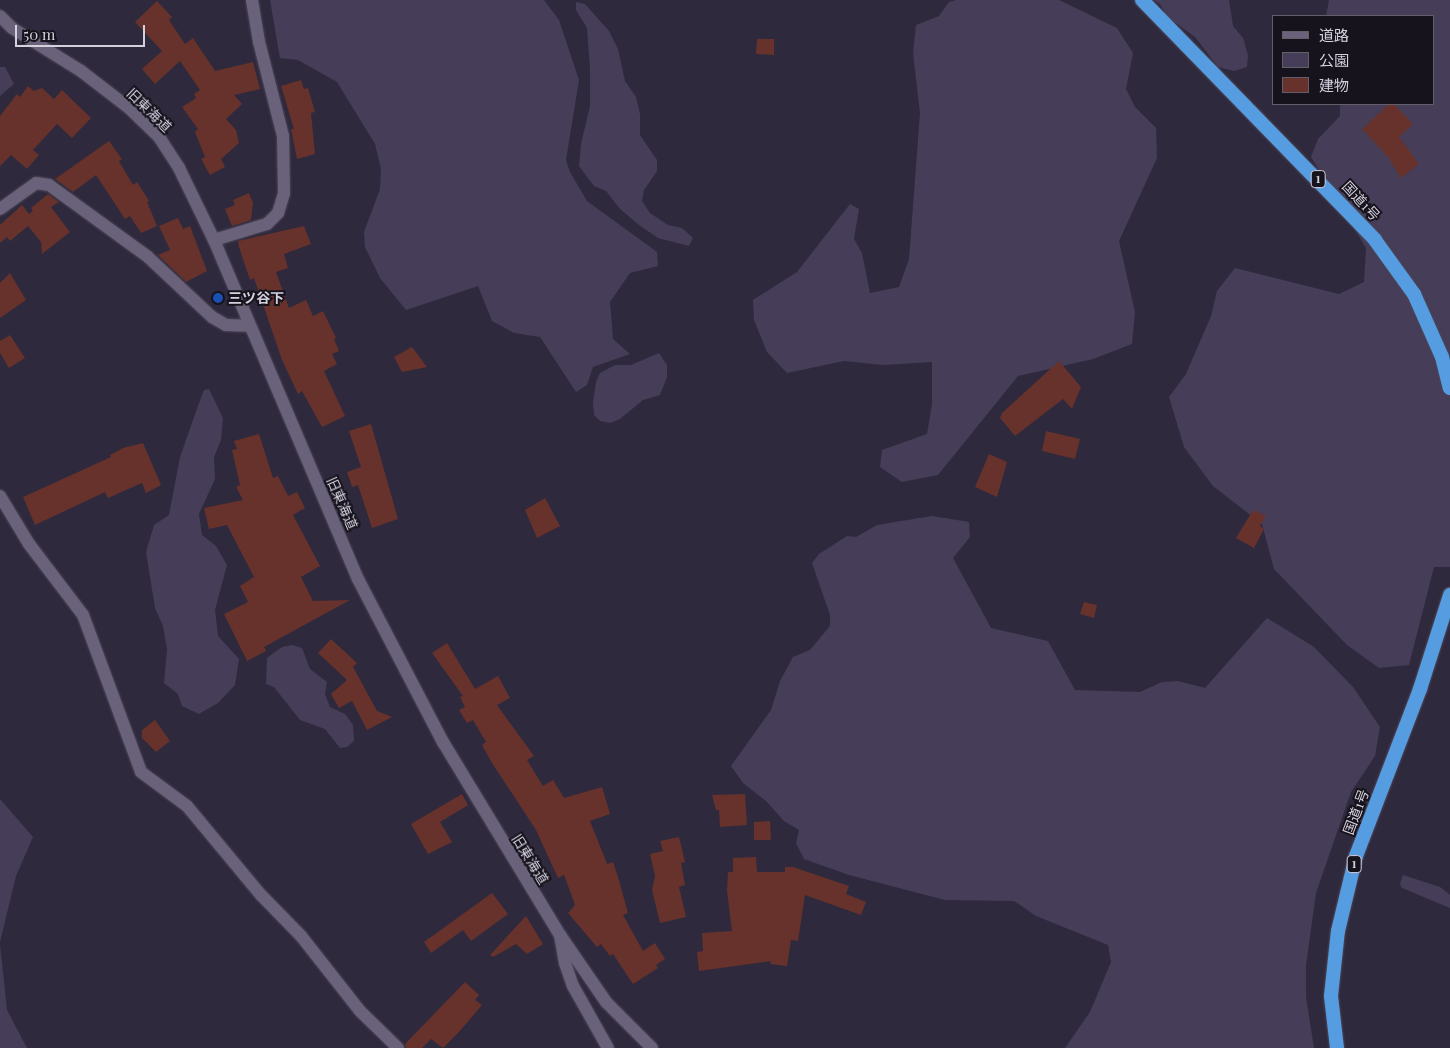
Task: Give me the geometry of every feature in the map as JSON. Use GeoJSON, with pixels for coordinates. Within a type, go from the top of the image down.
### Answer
{"type":"FeatureCollection","features":[{"type":"Feature","properties":{"kind":"highway","name":"国道1号"},"geometry":{"type":"LineString","coordinates":[[1142,0],[1375,240],[1414,294],[1442,357],[1450,388]]}},
{"type":"Feature","properties":{"kind":"highway","name":"国道1号"},"geometry":{"type":"LineString","coordinates":[[1337,1048],[1330,996],[1338,931],[1356,856],[1420,689],[1450,595]]}},
{"type":"Feature","properties":{"kind":"street"},"geometry":{"type":"LineString","coordinates":[[214,240],[267,224],[278,213],[284,193],[283,136],[259,42],[252,0]]}},
{"type":"Feature","properties":{"kind":"street","name":"旧東海道"},"geometry":{"type":"LineString","coordinates":[[0,16],[12,28],[81,71],[129,108],[159,137],[184,176],[214,240],[358,579],[443,742],[560,935],[564,964],[573,986],[608,1048]]}},
{"type":"Feature","properties":{"kind":"street"},"geometry":{"type":"LineString","coordinates":[[0,209],[36,183],[49,185],[148,257],[212,317],[226,325],[249,326]]}},
{"type":"Feature","properties":{"kind":"street"},"geometry":{"type":"LineString","coordinates":[[0,496],[28,544],[83,615],[136,766],[149,780],[186,806],[255,888],[301,936],[360,1011],[398,1048]]}},
{"type":"Feature","properties":{"kind":"street"},"geometry":{"type":"LineString","coordinates":[[560,935],[606,1002],[652,1048]]}},
{"type":"Feature","properties":{"kind":"green space"},"geometry":{"type":"Polygon","coordinates":[[[270,0],[544,0],[559,20],[579,80],[566,160],[570,172],[587,201],[657,252],[658,266],[630,273],[610,302],[613,339],[630,354],[593,367],[587,385],[576,392],[540,337],[514,333],[492,321],[478,286],[406,310],[380,278],[365,247],[364,232],[380,189],[381,169],[375,144],[337,82],[298,60],[280,58],[270,0]]]}},
{"type":"Feature","properties":{"kind":"green space"},"geometry":{"type":"Polygon","coordinates":[[[956,0],[1059,0],[1117,28],[1133,53],[1126,89],[1135,107],[1156,128],[1157,158],[1119,241],[1135,312],[1132,344],[1093,359],[1018,376],[938,475],[902,482],[880,467],[882,450],[927,434],[932,404],[932,362],[883,365],[844,361],[787,373],[767,352],[754,320],[753,300],[797,272],[850,204],[859,209],[854,239],[862,253],[870,293],[899,287],[909,259],[920,113],[913,53],[916,25],[939,16],[949,2],[956,0]]]}},
{"type":"Feature","properties":{"kind":"green space"},"geometry":{"type":"Polygon","coordinates":[[[1154,0],[1229,0],[1233,26],[1243,38],[1248,55],[1247,67],[1234,71],[1218,67],[1195,37],[1166,16],[1161,5],[1154,0]]]}},
{"type":"Feature","properties":{"kind":"green space"},"geometry":{"type":"Polygon","coordinates":[[[1329,0],[1450,0],[1450,567],[1434,567],[1409,665],[1379,668],[1347,645],[1274,569],[1262,524],[1213,486],[1184,447],[1169,397],[1186,374],[1211,316],[1217,291],[1235,268],[1339,294],[1364,282],[1366,248],[1311,157],[1318,139],[1340,116],[1340,105],[1435,105],[1435,15],[1326,15],[1329,0]]]}},
{"type":"Feature","properties":{"kind":"green space"},"geometry":{"type":"Polygon","coordinates":[[[576,2],[585,4],[609,31],[618,49],[625,81],[636,97],[640,114],[640,135],[657,160],[657,171],[644,190],[642,201],[650,213],[668,225],[682,228],[693,238],[689,246],[658,238],[639,225],[620,209],[606,191],[594,186],[579,166],[581,144],[590,106],[590,69],[587,28],[576,10],[576,2]]]}},
{"type":"Feature","properties":{"kind":"green space"},"geometry":{"type":"Polygon","coordinates":[[[0,67],[5,67],[14,84],[0,96],[0,67]]]}},
{"type":"Feature","properties":{"kind":"green space"},"geometry":{"type":"Polygon","coordinates":[[[659,353],[667,365],[667,377],[660,395],[643,400],[620,419],[610,423],[600,421],[594,415],[593,402],[596,382],[600,373],[615,365],[631,365],[659,353]]]}},
{"type":"Feature","properties":{"kind":"green space"},"geometry":{"type":"Polygon","coordinates":[[[209,389],[223,418],[221,440],[214,457],[215,479],[199,514],[202,535],[216,546],[227,565],[215,610],[218,636],[239,659],[235,685],[218,703],[199,714],[182,706],[178,694],[164,683],[167,649],[163,626],[155,608],[146,552],[154,525],[169,515],[180,457],[204,390],[209,389]]]}},
{"type":"Feature","properties":{"kind":"green space"},"geometry":{"type":"Polygon","coordinates":[[[932,516],[969,522],[970,537],[953,558],[991,628],[1048,641],[1075,690],[1140,692],[1162,682],[1178,681],[1205,688],[1267,618],[1314,647],[1353,687],[1380,727],[1375,756],[1351,792],[1316,893],[1306,965],[1306,997],[1314,1048],[1065,1048],[1090,1012],[1111,962],[1108,945],[1036,916],[1014,901],[945,900],[849,875],[804,859],[796,843],[799,830],[784,821],[766,801],[743,783],[731,766],[771,710],[780,681],[793,657],[810,650],[830,626],[830,615],[812,563],[819,554],[847,536],[856,537],[877,525],[932,516]]]}},
{"type":"Feature","properties":{"kind":"green space"},"geometry":{"type":"Polygon","coordinates":[[[292,645],[302,648],[310,669],[327,682],[325,694],[330,707],[345,714],[353,725],[354,741],[347,747],[340,748],[325,729],[300,720],[274,687],[266,684],[267,658],[282,647],[292,645]]]}},
{"type":"Feature","properties":{"kind":"green space"},"geometry":{"type":"Polygon","coordinates":[[[0,799],[33,837],[16,876],[0,942],[0,799]]]}},
{"type":"Feature","properties":{"kind":"green space"},"geometry":{"type":"Polygon","coordinates":[[[1403,875],[1440,887],[1450,895],[1450,908],[1402,888],[1400,884],[1403,875]]]}},
{"type":"Feature","properties":{"kind":"green space"},"geometry":{"type":"Polygon","coordinates":[[[0,944],[7,1010],[27,1048],[0,1048],[0,944]]]}},
{"type":"Feature","properties":{"kind":"building"},"geometry":{"type":"Polygon","coordinates":[[[157,1],[172,17],[169,20],[185,44],[193,38],[215,71],[253,62],[260,89],[234,95],[242,104],[226,119],[236,130],[239,143],[221,159],[225,167],[210,175],[201,159],[205,157],[195,132],[198,129],[182,107],[196,98],[194,94],[200,90],[180,61],[155,84],[142,69],[162,51],[135,22],[157,1]]]}},
{"type":"Feature","properties":{"kind":"building"},"geometry":{"type":"Polygon","coordinates":[[[757,39],[774,39],[774,55],[756,54],[757,39]]]}},
{"type":"Feature","properties":{"kind":"building"},"geometry":{"type":"Polygon","coordinates":[[[301,80],[304,89],[308,88],[315,112],[311,113],[315,154],[297,159],[291,129],[294,129],[281,86],[301,80]]]}},
{"type":"Feature","properties":{"kind":"building"},"geometry":{"type":"Polygon","coordinates":[[[28,86],[34,91],[42,88],[54,99],[62,90],[91,118],[72,138],[57,124],[33,150],[39,155],[27,169],[11,155],[0,166],[0,116],[17,94],[20,97],[28,86]]]}},
{"type":"Feature","properties":{"kind":"building"},"geometry":{"type":"Polygon","coordinates":[[[1388,105],[1395,105],[1413,124],[1399,137],[1419,164],[1401,178],[1388,157],[1362,129],[1388,105]]]}},
{"type":"Feature","properties":{"kind":"building"},"geometry":{"type":"Polygon","coordinates":[[[109,141],[122,159],[119,161],[133,185],[137,182],[149,201],[147,202],[157,226],[141,233],[130,216],[125,219],[96,175],[73,192],[55,179],[109,141]]]}},
{"type":"Feature","properties":{"kind":"building"},"geometry":{"type":"Polygon","coordinates":[[[249,193],[253,203],[251,220],[232,226],[225,209],[235,205],[233,200],[249,193]]]}},
{"type":"Feature","properties":{"kind":"building"},"geometry":{"type":"Polygon","coordinates":[[[48,194],[59,202],[51,207],[70,232],[42,254],[41,242],[28,226],[10,241],[7,237],[0,243],[0,225],[22,205],[29,214],[33,211],[31,208],[48,194]]]}},
{"type":"Feature","properties":{"kind":"building"},"geometry":{"type":"Polygon","coordinates":[[[178,218],[183,229],[190,226],[207,271],[186,282],[158,255],[170,250],[159,226],[178,218]]]}},
{"type":"Feature","properties":{"kind":"building"},"geometry":{"type":"Polygon","coordinates":[[[304,226],[311,244],[284,254],[288,268],[276,272],[289,308],[306,300],[313,316],[323,311],[336,338],[334,339],[339,351],[332,354],[337,364],[324,371],[345,416],[322,427],[302,391],[298,394],[282,360],[254,278],[250,280],[238,241],[304,226]]]}},
{"type":"Feature","properties":{"kind":"building"},"geometry":{"type":"Polygon","coordinates":[[[10,273],[26,300],[0,318],[0,283],[10,273]]]}},
{"type":"Feature","properties":{"kind":"building"},"geometry":{"type":"Polygon","coordinates":[[[10,335],[25,358],[9,368],[0,353],[0,341],[10,335]]]}},
{"type":"Feature","properties":{"kind":"building"},"geometry":{"type":"Polygon","coordinates":[[[412,347],[427,367],[402,372],[394,357],[412,347]]]}},
{"type":"Feature","properties":{"kind":"building"},"geometry":{"type":"Polygon","coordinates":[[[1059,361],[1081,387],[1072,409],[1063,399],[1015,436],[1000,418],[1002,413],[1059,361]]]}},
{"type":"Feature","properties":{"kind":"building"},"geometry":{"type":"Polygon","coordinates":[[[371,424],[398,519],[372,528],[358,485],[352,487],[347,472],[361,467],[349,431],[371,424]]]}},
{"type":"Feature","properties":{"kind":"building"},"geometry":{"type":"Polygon","coordinates":[[[1046,431],[1080,439],[1075,459],[1042,451],[1046,431]]]}},
{"type":"Feature","properties":{"kind":"building"},"geometry":{"type":"Polygon","coordinates":[[[259,434],[273,478],[278,476],[288,496],[297,492],[305,508],[293,515],[320,566],[301,577],[313,601],[350,600],[264,647],[266,651],[247,661],[224,614],[248,602],[240,586],[254,577],[227,525],[209,529],[204,508],[243,500],[236,487],[240,485],[232,450],[237,449],[234,441],[259,434]]]}},
{"type":"Feature","properties":{"kind":"building"},"geometry":{"type":"Polygon","coordinates":[[[143,443],[161,485],[146,493],[142,483],[108,498],[105,492],[35,525],[23,497],[111,457],[110,455],[123,448],[143,443]]]}},
{"type":"Feature","properties":{"kind":"building"},"geometry":{"type":"Polygon","coordinates":[[[989,454],[1007,462],[997,497],[975,487],[989,454]]]}},
{"type":"Feature","properties":{"kind":"building"},"geometry":{"type":"Polygon","coordinates":[[[545,498],[560,526],[537,538],[525,510],[545,498]]]}},
{"type":"Feature","properties":{"kind":"building"},"geometry":{"type":"Polygon","coordinates":[[[1253,510],[1266,516],[1260,526],[1264,529],[1254,548],[1236,538],[1253,510]]]}},
{"type":"Feature","properties":{"kind":"building"},"geometry":{"type":"Polygon","coordinates":[[[1084,602],[1097,605],[1094,618],[1080,614],[1084,602]]]}},
{"type":"Feature","properties":{"kind":"building"},"geometry":{"type":"Polygon","coordinates":[[[331,639],[357,663],[353,667],[377,711],[392,717],[367,730],[352,701],[339,708],[331,694],[347,680],[318,653],[331,639]]]}},
{"type":"Feature","properties":{"kind":"building"},"geometry":{"type":"Polygon","coordinates":[[[447,643],[475,689],[498,676],[510,698],[497,705],[534,756],[527,760],[543,786],[553,780],[564,798],[602,787],[610,814],[590,821],[607,864],[613,862],[628,913],[623,915],[643,951],[655,943],[665,959],[656,965],[658,968],[633,984],[613,954],[610,956],[601,944],[597,947],[568,913],[575,905],[564,875],[558,878],[536,830],[482,745],[486,742],[473,720],[467,723],[459,710],[465,707],[460,697],[463,696],[432,653],[447,643]]]}},
{"type":"Feature","properties":{"kind":"building"},"geometry":{"type":"Polygon","coordinates":[[[155,720],[170,741],[156,752],[142,738],[142,730],[155,720]]]}},
{"type":"Feature","properties":{"kind":"building"},"geometry":{"type":"Polygon","coordinates":[[[462,794],[468,805],[440,822],[452,842],[428,854],[411,824],[462,794]]]}},
{"type":"Feature","properties":{"kind":"building"},"geometry":{"type":"Polygon","coordinates":[[[745,794],[747,825],[720,827],[719,810],[716,810],[712,795],[745,794]]]}},
{"type":"Feature","properties":{"kind":"building"},"geometry":{"type":"Polygon","coordinates":[[[770,821],[771,840],[754,840],[754,822],[770,821]]]}},
{"type":"Feature","properties":{"kind":"building"},"geometry":{"type":"Polygon","coordinates":[[[679,837],[685,862],[681,863],[685,885],[679,887],[686,917],[660,923],[652,890],[655,876],[650,854],[663,851],[660,841],[679,837]]]}},
{"type":"Feature","properties":{"kind":"building"},"geometry":{"type":"Polygon","coordinates":[[[756,857],[757,872],[785,872],[785,867],[793,867],[849,886],[846,894],[866,902],[861,915],[805,895],[798,941],[791,940],[787,966],[770,964],[771,961],[699,971],[697,952],[703,951],[702,933],[732,931],[727,891],[728,872],[733,872],[733,858],[756,857]]]}},
{"type":"Feature","properties":{"kind":"building"},"geometry":{"type":"Polygon","coordinates":[[[492,893],[508,914],[471,941],[463,930],[431,953],[424,942],[492,893]]]}},
{"type":"Feature","properties":{"kind":"building"},"geometry":{"type":"Polygon","coordinates":[[[526,916],[543,944],[527,954],[516,944],[493,957],[490,955],[526,916]]]}},
{"type":"Feature","properties":{"kind":"building"},"geometry":{"type":"Polygon","coordinates":[[[465,982],[479,995],[475,1000],[482,1005],[459,1032],[443,1048],[431,1039],[422,1048],[406,1048],[405,1044],[465,982]]]}},
{"type":"Feature","properties":{"kind":"place","name":"三ツ谷下"},"geometry":{"type":"Point","coordinates":[218,298]}}]}
